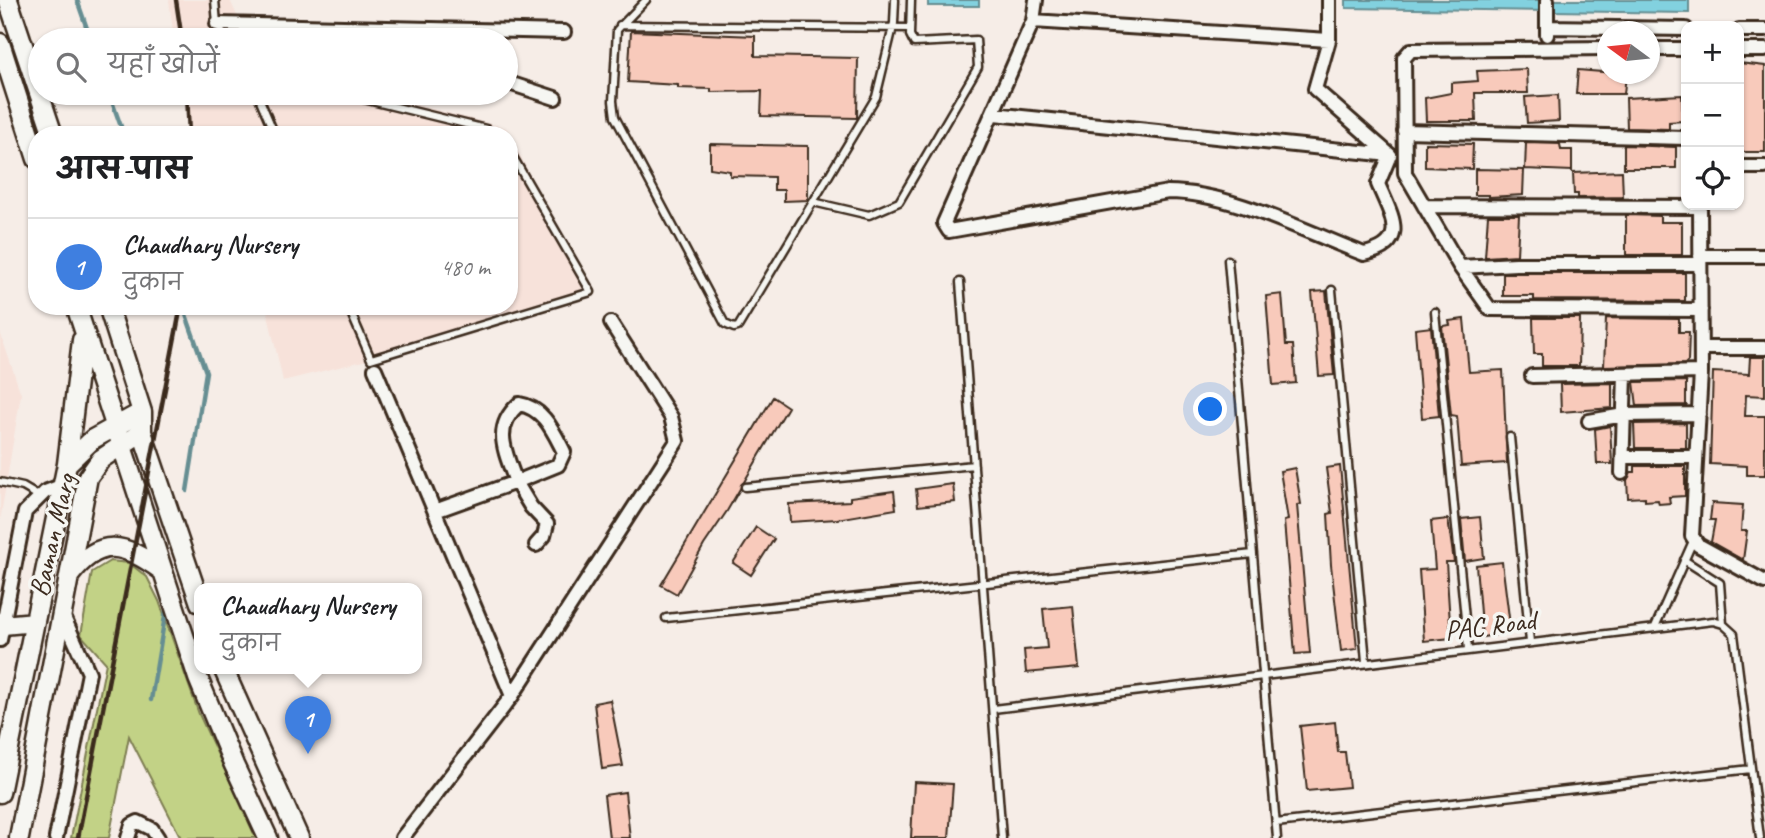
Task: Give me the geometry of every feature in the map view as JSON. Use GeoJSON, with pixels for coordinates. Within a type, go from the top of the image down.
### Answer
{"type":"FeatureCollection","features":[{"type":"Feature","properties":{"kind":"main road"},"geometry":{"type":"LineString","coordinates":[[8,0],[28,60]]}},
{"type":"Feature","properties":{"kind":"main road"},"geometry":{"type":"LineString","coordinates":[[0,43],[28,131]]}},
{"type":"Feature","properties":{"kind":"main road"},"geometry":{"type":"LineString","coordinates":[[43,105],[50,126]]}},
{"type":"Feature","properties":{"kind":"main road"},"geometry":{"type":"LineString","coordinates":[[78,315],[120,449],[194,666]]}},
{"type":"Feature","properties":{"kind":"main road"},"geometry":{"type":"LineString","coordinates":[[111,315],[142,412],[142,432],[194,585]]}},
{"type":"Feature","properties":{"kind":"main road"},"geometry":{"type":"LineString","coordinates":[[67,464],[83,333]]}},
{"type":"Feature","properties":{"kind":"main road","name":"Baman Marg"},"geometry":{"type":"LineString","coordinates":[[0,793],[67,464],[93,439],[142,412]]}},
{"type":"Feature","properties":{"kind":"main road","name":"Baman Marg"},"geometry":{"type":"LineString","coordinates":[[19,838],[88,477],[101,459],[142,432]]}},
{"type":"Feature","properties":{"kind":"main road"},"geometry":{"type":"LineString","coordinates":[[67,578],[83,558],[96,549],[108,547],[136,553],[161,570]]}},
{"type":"Feature","properties":{"kind":"main road"},"geometry":{"type":"LineString","coordinates":[[1,633],[35,622]]}},
{"type":"Feature","properties":{"kind":"main road"},"geometry":{"type":"LineString","coordinates":[[197,674],[268,838]]}},
{"type":"Feature","properties":{"kind":"main road"},"geometry":{"type":"LineString","coordinates":[[226,674],[299,838]]}},
{"type":"Feature","properties":{"kind":"street"},"geometry":{"type":"LineString","coordinates":[[1037,0],[1033,21],[944,223],[952,233],[1168,192],[1189,192],[1247,209],[1364,254],[1378,251],[1389,244],[1394,234],[1394,226],[1378,184],[1390,155]]}},
{"type":"Feature","properties":{"kind":"street"},"geometry":{"type":"LineString","coordinates":[[1329,0],[1329,40],[1315,89],[1390,155]]}},
{"type":"Feature","properties":{"kind":"street"},"geometry":{"type":"LineString","coordinates":[[1546,47],[1547,0]]}},
{"type":"Feature","properties":{"kind":"street"},"geometry":{"type":"LineString","coordinates":[[1033,21],[1329,40]]}},
{"type":"Feature","properties":{"kind":"street"},"geometry":{"type":"LineString","coordinates":[[1547,22],[1681,29]]}},
{"type":"Feature","properties":{"kind":"street"},"geometry":{"type":"LineString","coordinates":[[217,24],[300,28]]}},
{"type":"Feature","properties":{"kind":"street"},"geometry":{"type":"LineString","coordinates":[[1744,30],[1765,30]]}},
{"type":"Feature","properties":{"kind":"street"},"geometry":{"type":"LineString","coordinates":[[518,33],[564,32]]}},
{"type":"Feature","properties":{"kind":"street"},"geometry":{"type":"LineString","coordinates":[[1597,48],[1411,50],[1404,58],[1403,166],[1482,303],[1494,310],[1700,310]]}},
{"type":"Feature","properties":{"kind":"street"},"geometry":{"type":"LineString","coordinates":[[1660,48],[1681,49]]}},
{"type":"Feature","properties":{"kind":"street"},"geometry":{"type":"LineString","coordinates":[[1744,50],[1765,50]]}},
{"type":"Feature","properties":{"kind":"street"},"geometry":{"type":"LineString","coordinates":[[518,86],[555,98]]}},
{"type":"Feature","properties":{"kind":"street"},"geometry":{"type":"LineString","coordinates":[[994,114],[1390,155]]}},
{"type":"Feature","properties":{"kind":"street"},"geometry":{"type":"LineString","coordinates":[[1404,131],[1681,138]]}},
{"type":"Feature","properties":{"kind":"street"},"geometry":{"type":"LineString","coordinates":[[1744,167],[1765,167]]}},
{"type":"Feature","properties":{"kind":"street"},"geometry":{"type":"LineString","coordinates":[[1424,206],[1681,206]]}},
{"type":"Feature","properties":{"kind":"street"},"geometry":{"type":"LineString","coordinates":[[1700,210],[1701,372],[1693,541],[1765,582]]}},
{"type":"Feature","properties":{"kind":"street"},"geometry":{"type":"LineString","coordinates":[[1460,267],[1765,257]]}},
{"type":"Feature","properties":{"kind":"street"},"geometry":{"type":"LineString","coordinates":[[402,838],[512,696],[677,441],[671,416],[611,323]]}},
{"type":"Feature","properties":{"kind":"street"},"geometry":{"type":"LineString","coordinates":[[1701,348],[1765,348]]}},
{"type":"Feature","properties":{"kind":"street"},"geometry":{"type":"LineString","coordinates":[[375,369],[512,696]]}},
{"type":"Feature","properties":{"kind":"street"},"geometry":{"type":"LineString","coordinates":[[1532,376],[1701,372]]}},
{"type":"Feature","properties":{"kind":"street"},"geometry":{"type":"LineString","coordinates":[[1622,473],[1625,374]]}},
{"type":"Feature","properties":{"kind":"street"},"geometry":{"type":"LineString","coordinates":[[435,511],[516,482],[558,465],[564,452],[549,422],[530,406],[519,404],[505,417],[502,435],[516,482],[531,507],[547,524],[544,536],[536,545]]}},
{"type":"Feature","properties":{"kind":"street"},"geometry":{"type":"LineString","coordinates":[[1589,421],[1624,415],[1699,414]]}},
{"type":"Feature","properties":{"kind":"street"},"geometry":{"type":"LineString","coordinates":[[1623,457],[1696,457]]}},
{"type":"Feature","properties":{"kind":"street"},"geometry":{"type":"LineString","coordinates":[[1,633],[25,512],[40,497],[63,485]]}},
{"type":"Feature","properties":{"kind":"street"},"geometry":{"type":"LineString","coordinates":[[56,838],[89,673],[61,610]]}},
{"type":"Feature","properties":{"kind":"street"},"geometry":{"type":"LineString","coordinates":[[128,838],[132,825],[138,822],[152,829],[158,838]]}},
{"type":"Feature","properties":{"kind":"lane"},"geometry":{"type":"LineString","coordinates":[[215,0],[220,28]]}},
{"type":"Feature","properties":{"kind":"lane"},"geometry":{"type":"LineString","coordinates":[[646,0],[620,25],[613,85],[615,117],[729,327],[738,327],[876,97],[893,27],[895,0]]}},
{"type":"Feature","properties":{"kind":"lane"},"geometry":{"type":"LineString","coordinates":[[813,202],[869,215],[899,202],[978,67],[976,40],[914,43],[910,28],[911,0]]}},
{"type":"Feature","properties":{"kind":"lane"},"geometry":{"type":"LineString","coordinates":[[620,25],[910,28]]}},
{"type":"Feature","properties":{"kind":"lane"},"geometry":{"type":"LineString","coordinates":[[262,105],[271,126]]}},
{"type":"Feature","properties":{"kind":"lane"},"geometry":{"type":"LineString","coordinates":[[388,105],[473,126]]}},
{"type":"Feature","properties":{"kind":"lane"},"geometry":{"type":"LineString","coordinates":[[518,166],[591,292],[518,314]]}},
{"type":"Feature","properties":{"kind":"lane"},"geometry":{"type":"LineString","coordinates":[[1228,260],[1277,838]]}},
{"type":"Feature","properties":{"kind":"lane"},"geometry":{"type":"LineString","coordinates":[[960,282],[1002,838]]}},
{"type":"Feature","properties":{"kind":"lane"},"geometry":{"type":"LineString","coordinates":[[1332,290],[1366,662]]}},
{"type":"Feature","properties":{"kind":"lane"},"geometry":{"type":"LineString","coordinates":[[1435,312],[1468,649]]}},
{"type":"Feature","properties":{"kind":"lane"},"geometry":{"type":"LineString","coordinates":[[352,315],[371,359],[515,315]]}},
{"type":"Feature","properties":{"kind":"lane"},"geometry":{"type":"LineString","coordinates":[[1510,437],[1530,642]]}},
{"type":"Feature","properties":{"kind":"lane"},"geometry":{"type":"LineString","coordinates":[[745,487],[975,465]]}},
{"type":"Feature","properties":{"kind":"lane"},"geometry":{"type":"LineString","coordinates":[[0,482],[23,487],[40,497]]}},
{"type":"Feature","properties":{"kind":"lane"},"geometry":{"type":"LineString","coordinates":[[1655,627],[1693,541]]}},
{"type":"Feature","properties":{"kind":"lane"},"geometry":{"type":"LineString","coordinates":[[666,618],[1253,554]]}},
{"type":"Feature","properties":{"kind":"lane"},"geometry":{"type":"LineString","coordinates":[[1684,560],[1720,583],[1723,624],[1734,634],[1760,838]]}},
{"type":"Feature","properties":{"kind":"lane","name":"PAC Road"},"geometry":{"type":"LineString","coordinates":[[993,709],[1262,678],[1366,662],[1655,627],[1713,621],[1723,624]]}},
{"type":"Feature","properties":{"kind":"lane"},"geometry":{"type":"LineString","coordinates":[[1276,823],[1751,769]]}},
{"type":"Feature","properties":{"kind":"shaded area"},"geometry":{"type":"Polygon","coordinates":[[[169,0],[230,0],[243,28],[172,28],[169,0]]]}},
{"type":"Feature","properties":{"kind":"shaded area"},"geometry":{"type":"Polygon","coordinates":[[[186,105],[416,105],[498,126],[190,126],[186,105]]]}},
{"type":"Feature","properties":{"kind":"shaded area"},"geometry":{"type":"Polygon","coordinates":[[[518,152],[587,288],[518,311],[518,152]]]}},
{"type":"Feature","properties":{"kind":"shaded area"},"geometry":{"type":"Polygon","coordinates":[[[268,315],[505,315],[371,359],[283,381],[268,315]]]}},
{"type":"Feature","properties":{"kind":"shaded area"},"geometry":{"type":"Polygon","coordinates":[[[0,332],[21,394],[0,521],[0,332]]]}},
{"type":"Feature","properties":{"kind":"green space"},"geometry":{"type":"Polygon","coordinates":[[[110,561],[129,563],[147,577],[159,601],[199,714],[256,838],[181,838],[129,736],[109,838],[71,838],[106,663],[81,635],[92,572],[110,561]]]}},
{"type":"Feature","properties":{"kind":"water"},"geometry":{"type":"Polygon","coordinates":[[[928,0],[979,0],[979,6],[928,6],[928,0]]]}},
{"type":"Feature","properties":{"kind":"water"},"geometry":{"type":"Polygon","coordinates":[[[1346,0],[1689,0],[1689,13],[1346,8],[1346,0]]]}},
{"type":"Feature","properties":{"kind":"building"},"geometry":{"type":"Polygon","coordinates":[[[631,31],[755,36],[755,56],[858,58],[857,118],[761,116],[762,91],[711,92],[711,89],[678,88],[678,85],[628,82],[631,31]]]}},
{"type":"Feature","properties":{"kind":"building"},"geometry":{"type":"Polygon","coordinates":[[[1744,64],[1765,66],[1765,152],[1744,152],[1744,64]]]}},
{"type":"Feature","properties":{"kind":"building"},"geometry":{"type":"Polygon","coordinates":[[[1527,69],[1528,93],[1475,93],[1476,121],[1426,121],[1425,98],[1451,93],[1451,83],[1478,81],[1477,71],[1527,69]]]}},
{"type":"Feature","properties":{"kind":"building"},"geometry":{"type":"Polygon","coordinates":[[[1578,70],[1597,72],[1597,84],[1625,84],[1624,94],[1576,94],[1578,70]]]}},
{"type":"Feature","properties":{"kind":"building"},"geometry":{"type":"Polygon","coordinates":[[[1558,95],[1559,121],[1527,123],[1525,97],[1558,95]]]}},
{"type":"Feature","properties":{"kind":"building"},"geometry":{"type":"Polygon","coordinates":[[[1681,95],[1681,121],[1669,122],[1669,129],[1627,128],[1626,98],[1681,95]]]}},
{"type":"Feature","properties":{"kind":"building"},"geometry":{"type":"Polygon","coordinates":[[[1425,143],[1473,144],[1472,169],[1425,167],[1425,143]]]}},
{"type":"Feature","properties":{"kind":"building"},"geometry":{"type":"Polygon","coordinates":[[[1526,143],[1560,144],[1561,150],[1572,150],[1572,171],[1525,169],[1526,143]]]}},
{"type":"Feature","properties":{"kind":"building"},"geometry":{"type":"Polygon","coordinates":[[[710,144],[808,146],[808,200],[784,201],[784,190],[774,190],[774,177],[730,176],[730,171],[710,168],[710,144]]]}},
{"type":"Feature","properties":{"kind":"building"},"geometry":{"type":"Polygon","coordinates":[[[1624,145],[1676,147],[1676,168],[1624,168],[1624,145]]]}},
{"type":"Feature","properties":{"kind":"building"},"geometry":{"type":"Polygon","coordinates":[[[1475,169],[1524,170],[1523,195],[1475,195],[1475,169]]]}},
{"type":"Feature","properties":{"kind":"building"},"geometry":{"type":"Polygon","coordinates":[[[1622,171],[1623,197],[1578,198],[1578,194],[1574,194],[1573,173],[1622,171]]]}},
{"type":"Feature","properties":{"kind":"building"},"geometry":{"type":"Polygon","coordinates":[[[1488,215],[1519,215],[1517,255],[1485,257],[1488,215]]]}},
{"type":"Feature","properties":{"kind":"building"},"geometry":{"type":"Polygon","coordinates":[[[1626,215],[1660,216],[1660,222],[1682,222],[1682,255],[1626,255],[1626,215]]]}},
{"type":"Feature","properties":{"kind":"building"},"geometry":{"type":"Polygon","coordinates":[[[1503,273],[1685,273],[1685,301],[1534,300],[1534,296],[1503,296],[1503,273]]]}},
{"type":"Feature","properties":{"kind":"building"},"geometry":{"type":"Polygon","coordinates":[[[1326,291],[1334,375],[1319,376],[1312,292],[1326,291]]]}},
{"type":"Feature","properties":{"kind":"building"},"geometry":{"type":"Polygon","coordinates":[[[1282,294],[1286,345],[1293,345],[1296,383],[1273,385],[1266,296],[1282,294]]]}},
{"type":"Feature","properties":{"kind":"building"},"geometry":{"type":"Polygon","coordinates":[[[1533,318],[1580,318],[1579,366],[1542,366],[1542,354],[1534,354],[1533,318]]]}},
{"type":"Feature","properties":{"kind":"building"},"geometry":{"type":"Polygon","coordinates":[[[1606,318],[1679,319],[1679,332],[1689,332],[1688,361],[1685,364],[1604,366],[1606,318]]]}},
{"type":"Feature","properties":{"kind":"building"},"geometry":{"type":"Polygon","coordinates":[[[1464,319],[1469,372],[1503,370],[1507,463],[1461,466],[1457,416],[1451,415],[1442,326],[1450,325],[1449,321],[1464,319]]]}},
{"type":"Feature","properties":{"kind":"building"},"geometry":{"type":"Polygon","coordinates":[[[1431,327],[1439,416],[1422,418],[1415,329],[1431,327]]]}},
{"type":"Feature","properties":{"kind":"building"},"geometry":{"type":"Polygon","coordinates":[[[1750,357],[1765,357],[1765,396],[1746,395],[1745,416],[1765,416],[1765,475],[1747,475],[1747,466],[1710,464],[1713,372],[1749,374],[1750,357]]]}},
{"type":"Feature","properties":{"kind":"building"},"geometry":{"type":"Polygon","coordinates":[[[1686,381],[1686,405],[1637,406],[1634,382],[1686,381]]]}},
{"type":"Feature","properties":{"kind":"building"},"geometry":{"type":"Polygon","coordinates":[[[1612,383],[1612,408],[1561,412],[1560,384],[1612,383]]]}},
{"type":"Feature","properties":{"kind":"building"},"geometry":{"type":"Polygon","coordinates":[[[773,397],[788,407],[677,594],[661,585],[773,397]]]}},
{"type":"Feature","properties":{"kind":"building"},"geometry":{"type":"Polygon","coordinates":[[[1686,423],[1686,448],[1635,448],[1634,424],[1686,423]]]}},
{"type":"Feature","properties":{"kind":"building"},"geometry":{"type":"Polygon","coordinates":[[[1610,426],[1612,464],[1597,464],[1595,429],[1610,426]]]}},
{"type":"Feature","properties":{"kind":"building"},"geometry":{"type":"Polygon","coordinates":[[[1340,466],[1357,649],[1341,651],[1331,565],[1328,514],[1332,513],[1326,468],[1340,466]]]}},
{"type":"Feature","properties":{"kind":"building"},"geometry":{"type":"Polygon","coordinates":[[[1635,466],[1685,466],[1685,496],[1669,497],[1670,503],[1659,504],[1658,500],[1645,501],[1645,497],[1628,498],[1627,480],[1631,472],[1635,472],[1635,466]]]}},
{"type":"Feature","properties":{"kind":"building"},"geometry":{"type":"Polygon","coordinates":[[[1295,468],[1301,504],[1297,505],[1310,653],[1295,654],[1284,521],[1288,520],[1280,471],[1295,468]]]}},
{"type":"Feature","properties":{"kind":"building"},"geometry":{"type":"Polygon","coordinates":[[[953,484],[955,502],[918,506],[916,489],[953,484]]]}},
{"type":"Feature","properties":{"kind":"building"},"geometry":{"type":"Polygon","coordinates":[[[894,491],[896,509],[837,519],[790,522],[789,504],[850,501],[850,497],[894,491]]]}},
{"type":"Feature","properties":{"kind":"building"},"geometry":{"type":"Polygon","coordinates":[[[1712,503],[1743,505],[1741,531],[1747,531],[1743,560],[1711,542],[1715,520],[1710,520],[1712,503]]]}},
{"type":"Feature","properties":{"kind":"building"},"geometry":{"type":"Polygon","coordinates":[[[1480,517],[1484,558],[1465,561],[1461,519],[1480,517]]]}},
{"type":"Feature","properties":{"kind":"building"},"geometry":{"type":"Polygon","coordinates":[[[1448,519],[1454,562],[1446,562],[1451,638],[1424,641],[1419,570],[1435,569],[1431,521],[1448,519]]]}},
{"type":"Feature","properties":{"kind":"building"},"geometry":{"type":"Polygon","coordinates":[[[756,527],[774,539],[751,575],[733,563],[756,527]]]}},
{"type":"Feature","properties":{"kind":"building"},"geometry":{"type":"Polygon","coordinates":[[[1502,562],[1511,633],[1482,637],[1476,565],[1502,562]]]}},
{"type":"Feature","properties":{"kind":"building"},"geometry":{"type":"Polygon","coordinates":[[[1073,606],[1079,668],[1026,673],[1024,650],[1047,648],[1043,609],[1073,606]]]}},
{"type":"Feature","properties":{"kind":"building"},"geometry":{"type":"Polygon","coordinates":[[[610,700],[623,766],[602,769],[594,703],[610,700]]]}},
{"type":"Feature","properties":{"kind":"building"},"geometry":{"type":"Polygon","coordinates":[[[1335,722],[1338,752],[1345,752],[1349,787],[1307,791],[1300,726],[1335,722]]]}},
{"type":"Feature","properties":{"kind":"building"},"geometry":{"type":"Polygon","coordinates":[[[914,782],[953,784],[949,838],[911,838],[914,782]]]}},
{"type":"Feature","properties":{"kind":"building"},"geometry":{"type":"Polygon","coordinates":[[[625,792],[630,838],[609,838],[604,795],[625,792]]]}},
{"type":"Feature","properties":{"kind":"waterway"},"geometry":{"type":"LineString","coordinates":[[77,0],[87,28]]}},
{"type":"Feature","properties":{"kind":"waterway"},"geometry":{"type":"LineString","coordinates":[[113,105],[121,126]]}},
{"type":"Feature","properties":{"kind":"waterway"},"geometry":{"type":"LineString","coordinates":[[186,315],[206,372],[187,491]]}},
{"type":"Feature","properties":{"kind":"waterway"},"geometry":{"type":"LineString","coordinates":[[151,700],[167,604]]}},
{"type":"Feature","properties":{"kind":"railway"},"geometry":{"type":"LineString","coordinates":[[176,0],[180,28]]}},
{"type":"Feature","properties":{"kind":"railway"},"geometry":{"type":"LineString","coordinates":[[188,105],[189,126]]}},
{"type":"Feature","properties":{"kind":"railway"},"geometry":{"type":"LineString","coordinates":[[78,838],[179,315]]}},
{"type":"Feature","properties":{"kind":"place","name":"Chaudhary Nursery"},"geometry":{"type":"Point","coordinates":[308,754]}}]}
